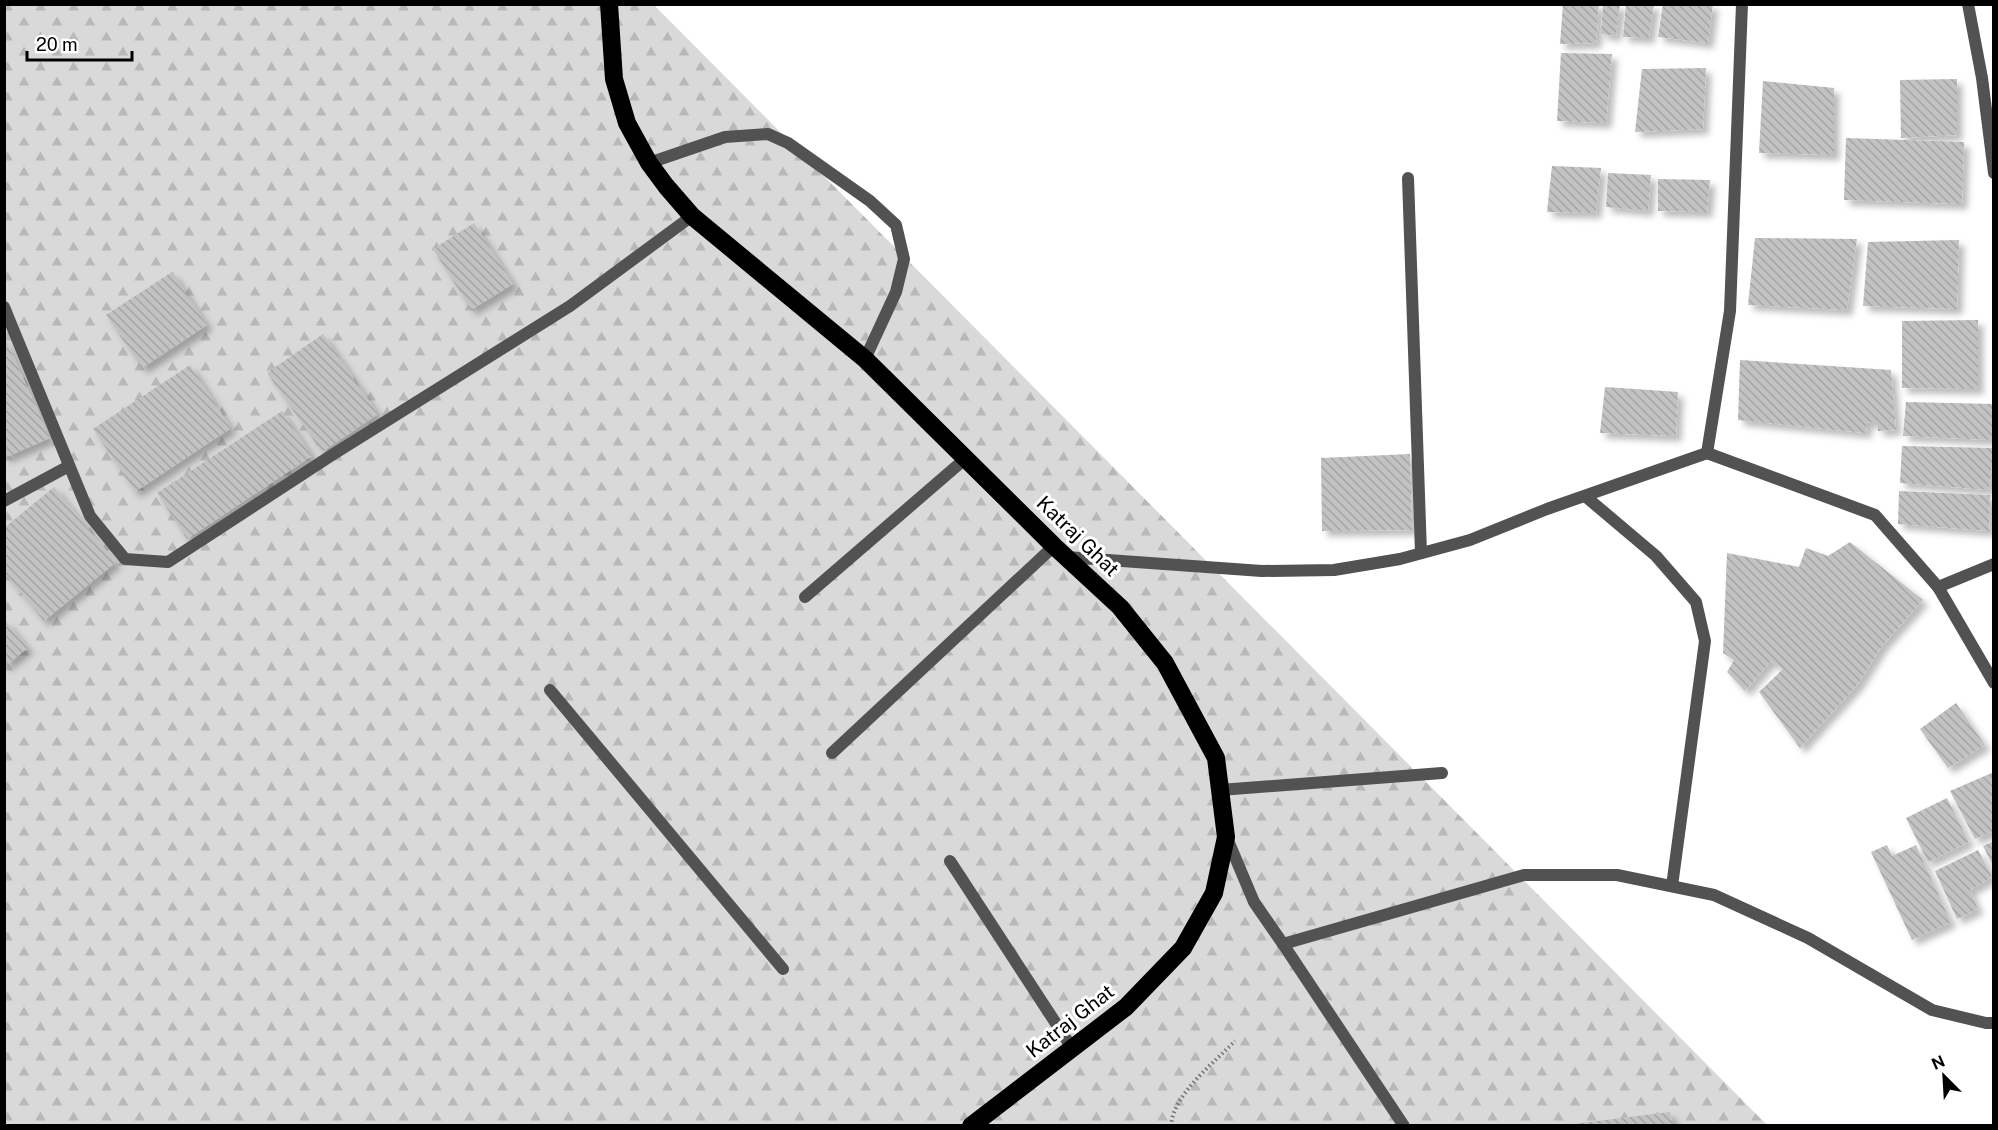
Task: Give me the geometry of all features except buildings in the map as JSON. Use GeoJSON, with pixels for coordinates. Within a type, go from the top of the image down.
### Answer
{"type":"FeatureCollection","features":[{"type":"Feature","properties":{"kind":"highway","name":"Katraj Ghat"},"geometry":{"type":"LineString","coordinates":[[609,4],[614,79],[627,123],[649,163],[666,186],[692,216],[865,358],[1060,552],[1120,607],[1166,663],[1216,758],[1226,837],[1214,893],[1183,948],[1126,1007],[971,1125]]}},
{"type":"Feature","properties":{"kind":"street"},"geometry":{"type":"LineString","coordinates":[[1707,453],[1730,311],[1742,4]]}},
{"type":"Feature","properties":{"kind":"street"},"geometry":{"type":"LineString","coordinates":[[1968,4],[1982,78],[1994,173]]}},
{"type":"Feature","properties":{"kind":"street"},"geometry":{"type":"LineString","coordinates":[[649,163],[725,137],[768,134],[788,143],[870,201],[896,225],[904,259],[896,292],[865,358]]}},
{"type":"Feature","properties":{"kind":"street"},"geometry":{"type":"LineString","coordinates":[[1408,178],[1421,553]]}},
{"type":"Feature","properties":{"kind":"street"},"geometry":{"type":"LineString","coordinates":[[4,308],[90,516],[125,559],[168,562],[332,455],[570,306],[692,216]]}},
{"type":"Feature","properties":{"kind":"street"},"geometry":{"type":"LineString","coordinates":[[832,753],[1060,552],[1262,571],[1334,570],[1400,559],[1470,540],[1547,508],[1707,453],[1875,515],[1938,587],[1994,683]]}},
{"type":"Feature","properties":{"kind":"street"},"geometry":{"type":"LineString","coordinates":[[805,597],[966,458]]}},
{"type":"Feature","properties":{"kind":"street"},"geometry":{"type":"LineString","coordinates":[[4,501],[69,466]]}},
{"type":"Feature","properties":{"kind":"street"},"geometry":{"type":"LineString","coordinates":[[1585,496],[1656,556],[1696,602],[1705,641],[1672,886]]}},
{"type":"Feature","properties":{"kind":"street"},"geometry":{"type":"LineString","coordinates":[[1938,587],[1994,564]]}},
{"type":"Feature","properties":{"kind":"street"},"geometry":{"type":"LineString","coordinates":[[550,690],[783,969]]}},
{"type":"Feature","properties":{"kind":"street"},"geometry":{"type":"LineString","coordinates":[[1220,790],[1442,772]]}},
{"type":"Feature","properties":{"kind":"street"},"geometry":{"type":"LineString","coordinates":[[1226,837],[1254,902],[1404,1125]]}},
{"type":"Feature","properties":{"kind":"street"},"geometry":{"type":"LineString","coordinates":[[950,861],[1072,1048]]}},
{"type":"Feature","properties":{"kind":"street"},"geometry":{"type":"LineString","coordinates":[[1283,944],[1524,875],[1617,875],[1714,895],[1808,938],[1932,1010],[1994,1023]]}},
{"type":"Feature","properties":{"kind":"path"},"geometry":{"type":"LineString","coordinates":[[1171,1125],[1172,1117],[1182,1095],[1235,1041]]}},
{"type":"Feature","properties":{"kind":"green space"},"geometry":{"type":"Polygon","coordinates":[[[5,4],[654,5],[1767,1125],[5,1126],[5,4]]]}}]}
